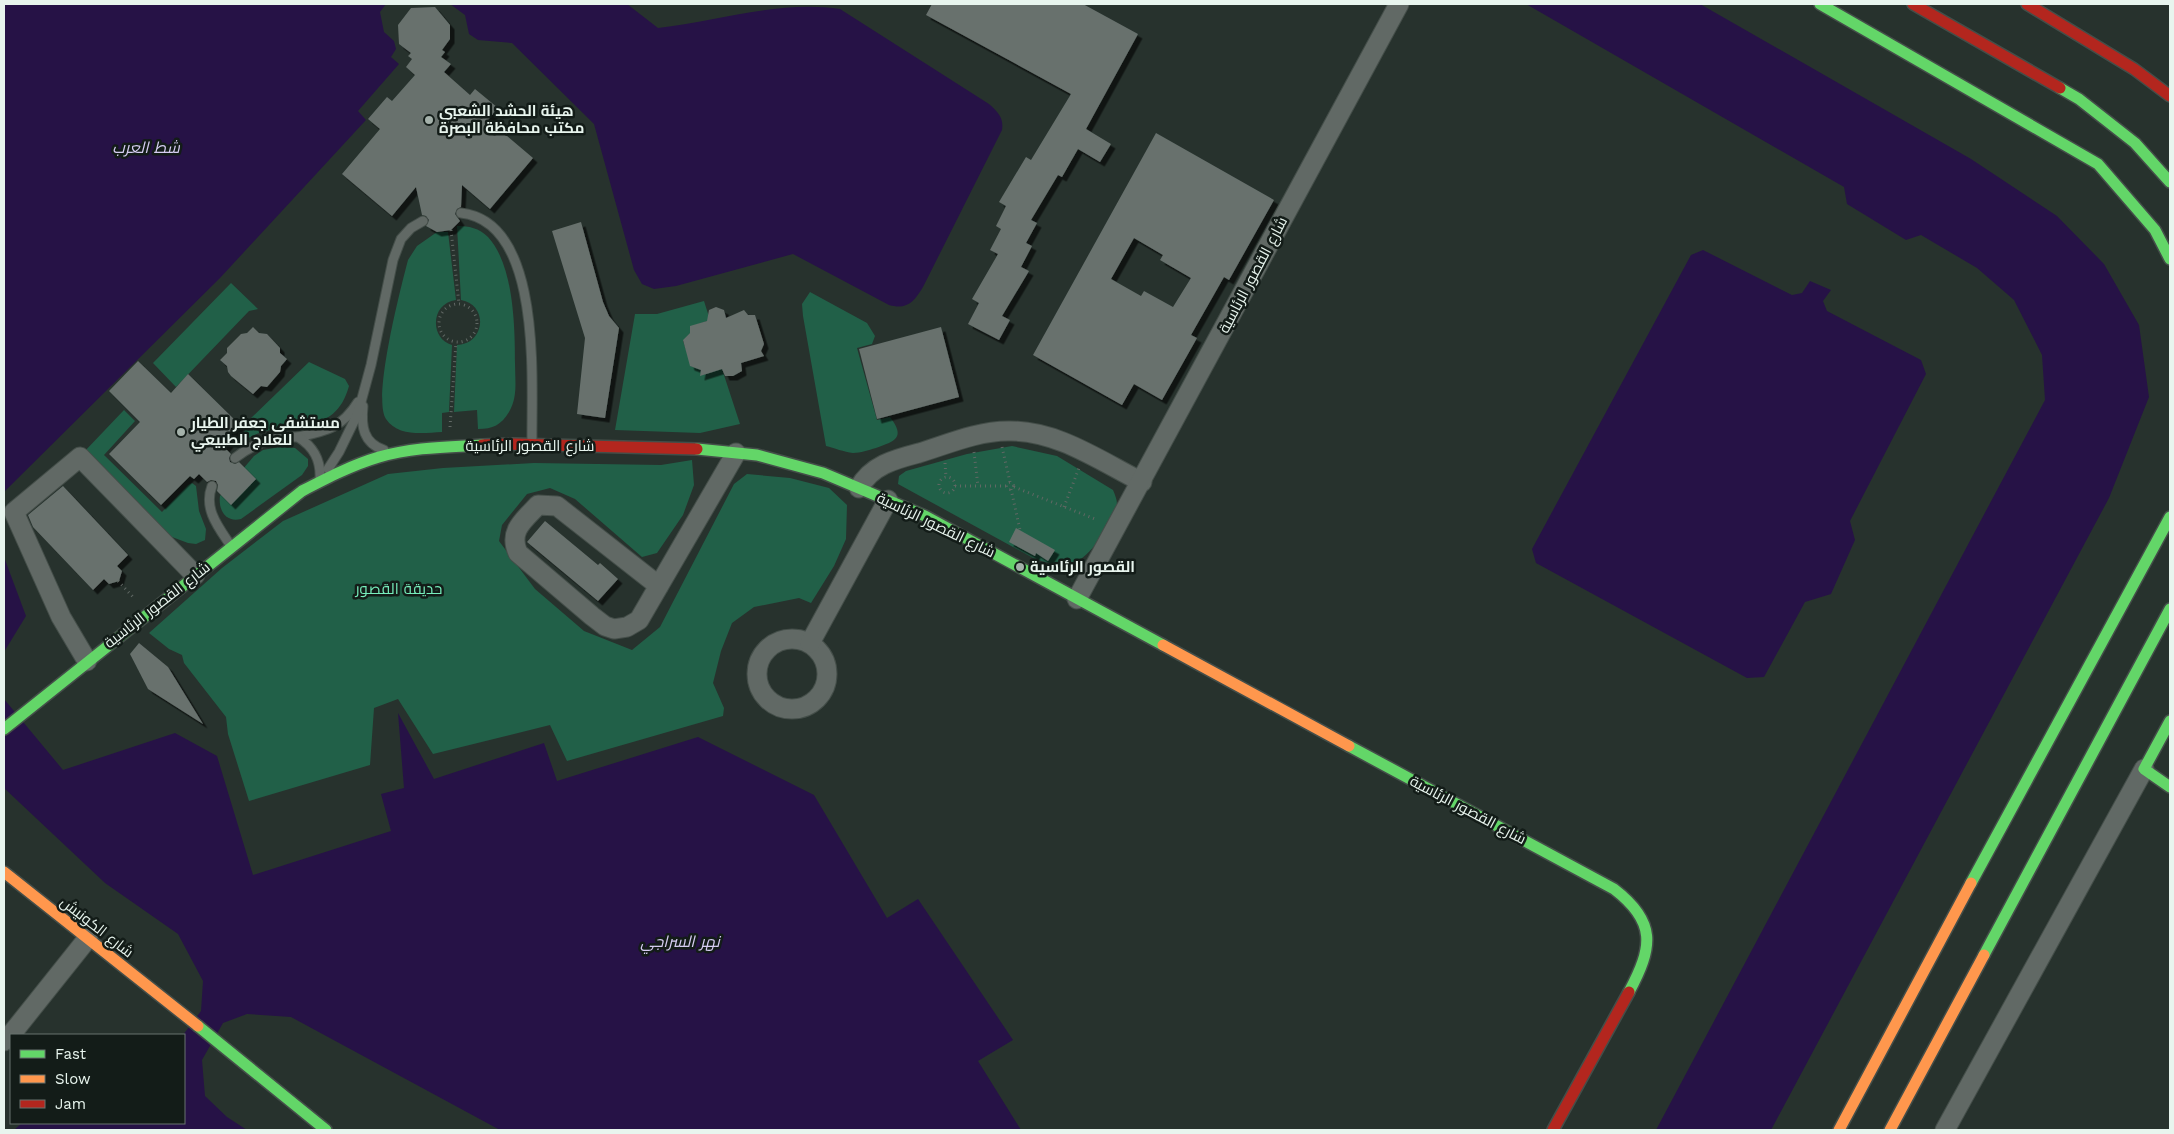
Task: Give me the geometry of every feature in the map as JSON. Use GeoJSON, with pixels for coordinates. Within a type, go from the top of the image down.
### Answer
{"type":"FeatureCollection","features":[{"type":"Feature","properties":{"kind":"street","name":"شارع القصور الرئاسية"},"geometry":{"type":"LineString","coordinates":[[1077,599],[1399,4]]}},
{"type":"Feature","properties":{"kind":"street"},"geometry":{"type":"LineString","coordinates":[[1820,4],[2098,164],[2155,230],[2170,259]]}},
{"type":"Feature","properties":{"kind":"street"},"geometry":{"type":"LineString","coordinates":[[1913,4],[2079,99],[2135,143],[2170,182]]}},
{"type":"Feature","properties":{"kind":"street"},"geometry":{"type":"LineString","coordinates":[[2029,4],[2134,69],[2170,96]]}},
{"type":"Feature","properties":{"kind":"street"},"geometry":{"type":"LineString","coordinates":[[859,488],[866,477],[886,464],[972,436],[998,432],[1026,431],[1055,438],[1142,482]]}},
{"type":"Feature","properties":{"kind":"street","name":"شارع القصور الرئاسية"},"geometry":{"type":"LineString","coordinates":[[4,728],[302,491],[337,473],[380,457],[428,448],[532,445],[683,448],[757,455],[823,473],[925,516],[1614,889],[1632,903],[1645,922],[1648,940],[1642,968],[1553,1130]]}},
{"type":"Feature","properties":{"kind":"street"},"geometry":{"type":"LineString","coordinates":[[658,586],[557,506],[538,505],[519,525],[514,535],[514,543],[518,553],[605,626],[614,629],[627,627],[639,620],[736,453]]}},
{"type":"Feature","properties":{"kind":"street"},"geometry":{"type":"LineString","coordinates":[[87,661],[61,617],[14,512],[80,457],[195,575]]}},
{"type":"Feature","properties":{"kind":"street"},"geometry":{"type":"LineString","coordinates":[[810,643],[888,500]]}},
{"type":"Feature","properties":{"kind":"street"},"geometry":{"type":"LineString","coordinates":[[1840,1130],[1931,957],[2170,517]]}},
{"type":"Feature","properties":{"kind":"street"},"geometry":{"type":"LineString","coordinates":[[1890,1130],[2170,609]]}},
{"type":"Feature","properties":{"kind":"street"},"geometry":{"type":"LineString","coordinates":[[1945,1130],[2170,720]]}},
{"type":"Feature","properties":{"kind":"street"},"geometry":{"type":"LineString","coordinates":[[2158,744],[2170,753]]}},
{"type":"Feature","properties":{"kind":"street"},"geometry":{"type":"LineString","coordinates":[[2144,769],[2170,787]]}},
{"type":"Feature","properties":{"kind":"street","name":"شارع الكونيش"},"geometry":{"type":"LineString","coordinates":[[4,872],[172,1004],[326,1130]]}},
{"type":"Feature","properties":{"kind":"street"},"geometry":{"type":"LineString","coordinates":[[11,1034],[88,938]]}},
{"type":"Feature","properties":{"kind":"lane"},"geometry":{"type":"LineString","coordinates":[[461,213],[471,214],[488,223],[501,236],[512,256],[526,299],[532,352],[532,445]]}},
{"type":"Feature","properties":{"kind":"lane"},"geometry":{"type":"LineString","coordinates":[[320,482],[339,452],[358,413],[393,260],[401,239],[411,228],[423,221]]}},
{"type":"Feature","properties":{"kind":"lane"},"geometry":{"type":"LineString","coordinates":[[235,458],[255,444],[331,429],[340,424],[353,410],[364,390]]}},
{"type":"Feature","properties":{"kind":"lane"},"geometry":{"type":"LineString","coordinates":[[364,390],[363,430],[368,441],[396,454]]}},
{"type":"Feature","properties":{"kind":"lane"},"geometry":{"type":"LineString","coordinates":[[298,437],[314,450],[318,460],[320,482]]}},
{"type":"Feature","properties":{"kind":"lane"},"geometry":{"type":"LineString","coordinates":[[212,486],[209,500],[211,512],[231,547]]}},
{"type":"Feature","properties":{"kind":"path"},"geometry":{"type":"LineString","coordinates":[[452,230],[459,304]]}},
{"type":"Feature","properties":{"kind":"path"},"geometry":{"type":"LineString","coordinates":[[459,304],[465,305],[474,312],[478,324],[473,336],[456,343],[444,337],[440,332],[439,319],[446,308],[459,304]]}},
{"type":"Feature","properties":{"kind":"path"},"geometry":{"type":"LineString","coordinates":[[449,447],[456,343]]}},
{"type":"Feature","properties":{"kind":"path"},"geometry":{"type":"LineString","coordinates":[[998,432],[1010,482],[1013,484],[1012,488],[1020,530]]}},
{"type":"Feature","properties":{"kind":"path"},"geometry":{"type":"LineString","coordinates":[[972,436],[978,486]]}},
{"type":"Feature","properties":{"kind":"path"},"geometry":{"type":"LineString","coordinates":[[1064,507],[1085,453]]}},
{"type":"Feature","properties":{"kind":"path"},"geometry":{"type":"LineString","coordinates":[[947,477],[953,479],[955,486],[952,492],[944,494],[940,491],[938,484],[942,478],[947,477]]}},
{"type":"Feature","properties":{"kind":"path"},"geometry":{"type":"LineString","coordinates":[[1007,486],[1010,482]]}},
{"type":"Feature","properties":{"kind":"path"},"geometry":{"type":"LineString","coordinates":[[955,486],[1007,486],[1095,519]]}},
{"type":"Feature","properties":{"kind":"green space"},"geometry":{"type":"Polygon","coordinates":[[[457,226],[474,228],[488,237],[497,249],[503,264],[511,297],[514,332],[514,400],[509,412],[500,423],[488,428],[478,429],[477,410],[454,412],[457,345],[466,343],[473,338],[478,332],[480,324],[476,309],[470,303],[461,300],[457,226]]]}},
{"type":"Feature","properties":{"kind":"green space"},"geometry":{"type":"Polygon","coordinates":[[[437,232],[448,232],[456,300],[442,307],[436,321],[439,335],[452,345],[449,412],[442,413],[442,432],[411,433],[397,429],[386,419],[383,408],[385,367],[394,317],[408,260],[417,246],[437,232]]]}},
{"type":"Feature","properties":{"kind":"green space"},"geometry":{"type":"Polygon","coordinates":[[[231,283],[258,309],[249,311],[176,387],[153,363],[231,283]]]}},
{"type":"Feature","properties":{"kind":"green space"},"geometry":{"type":"Polygon","coordinates":[[[810,292],[867,323],[875,336],[872,344],[857,348],[877,420],[890,417],[895,424],[898,434],[893,441],[856,453],[826,446],[803,316],[802,304],[810,292]]]}},
{"type":"Feature","properties":{"kind":"green space"},"geometry":{"type":"Polygon","coordinates":[[[704,301],[710,320],[690,327],[692,331],[683,341],[692,367],[699,364],[703,374],[722,369],[740,424],[700,433],[615,430],[635,314],[657,314],[704,301]]]}},
{"type":"Feature","properties":{"kind":"green space"},"geometry":{"type":"Polygon","coordinates":[[[309,362],[345,379],[349,386],[341,404],[331,415],[319,422],[258,433],[244,441],[239,437],[252,423],[250,419],[309,362]]]}},
{"type":"Feature","properties":{"kind":"green space"},"geometry":{"type":"Polygon","coordinates":[[[124,410],[135,421],[104,455],[162,512],[188,485],[192,483],[196,486],[199,511],[206,529],[205,540],[196,544],[172,537],[156,525],[84,452],[124,410]]]}},
{"type":"Feature","properties":{"kind":"green space"},"geometry":{"type":"Polygon","coordinates":[[[1012,446],[1057,456],[1113,490],[1117,505],[1112,520],[1101,538],[1080,560],[1064,564],[1049,563],[1035,559],[898,484],[899,476],[906,471],[967,454],[1012,446]]]}},
{"type":"Feature","properties":{"kind":"green space"},"geometry":{"type":"Polygon","coordinates":[[[280,447],[295,448],[308,459],[308,466],[302,475],[241,519],[236,520],[227,517],[220,506],[220,496],[254,456],[263,450],[280,447]]]}},
{"type":"Feature","properties":{"kind":"green space","name":"حديقة القصور"},"geometry":{"type":"Polygon","coordinates":[[[692,460],[694,485],[683,515],[657,553],[642,557],[575,499],[550,488],[527,494],[502,525],[499,541],[535,589],[584,631],[632,650],[660,627],[734,484],[747,474],[790,478],[829,488],[847,505],[846,539],[834,566],[811,603],[799,598],[754,607],[732,623],[721,651],[713,683],[724,708],[723,716],[567,761],[550,725],[433,754],[398,699],[374,708],[370,765],[249,801],[228,734],[226,717],[184,663],[182,655],[169,649],[149,633],[222,568],[283,521],[388,474],[443,468],[534,463],[661,465],[692,460]]]}},
{"type":"Feature","properties":{"kind":"water","name":"شط العرب"},"geometry":{"type":"Polygon","coordinates":[[[4,4],[386,4],[380,12],[384,32],[394,41],[396,49],[391,57],[399,64],[358,111],[366,120],[220,278],[4,492],[4,4]]]}},
{"type":"Feature","properties":{"kind":"water"},"geometry":{"type":"Polygon","coordinates":[[[450,4],[627,4],[658,28],[771,9],[817,7],[840,9],[989,104],[1000,116],[1002,130],[923,287],[909,304],[901,306],[889,305],[793,254],[676,286],[654,289],[642,284],[634,270],[594,124],[512,43],[478,40],[469,34],[465,15],[450,4]]]}},
{"type":"Feature","properties":{"kind":"water"},"geometry":{"type":"Polygon","coordinates":[[[1526,4],[1700,4],[1971,159],[2057,216],[2104,264],[2139,325],[2149,397],[2109,498],[1771,1130],[1656,1130],[2045,400],[2042,355],[2014,300],[1977,268],[1921,235],[1906,240],[1847,204],[1844,187],[1526,4]]]}},
{"type":"Feature","properties":{"kind":"water"},"geometry":{"type":"Polygon","coordinates":[[[1703,250],[1792,295],[1802,293],[1810,281],[1831,290],[1823,301],[1827,311],[1921,360],[1926,374],[1850,521],[1855,540],[1831,594],[1805,602],[1764,677],[1747,678],[1536,563],[1532,549],[1691,255],[1703,250]]]}},
{"type":"Feature","properties":{"kind":"water"},"geometry":{"type":"Polygon","coordinates":[[[4,557],[26,616],[4,652],[4,557]]]}},
{"type":"Feature","properties":{"kind":"water","name":"نهر السراجي"},"geometry":{"type":"Polygon","coordinates":[[[4,699],[63,770],[175,733],[217,756],[253,875],[391,831],[381,794],[404,788],[398,713],[434,779],[544,743],[557,781],[698,737],[814,795],[887,918],[918,899],[1013,1040],[978,1061],[1021,1130],[500,1130],[291,1017],[247,1014],[223,1023],[202,1060],[205,1096],[227,1117],[247,1130],[14,1130],[21,1124],[185,1124],[184,1034],[201,1011],[203,981],[178,934],[105,883],[4,788],[4,699]]]}},
{"type":"Feature","properties":{"kind":"building"},"geometry":{"type":"Polygon","coordinates":[[[932,4],[1083,4],[1138,34],[1086,129],[1111,144],[1100,162],[1078,149],[1062,177],[1058,175],[1031,220],[1037,223],[1026,243],[1032,246],[1021,267],[1029,271],[1002,316],[1010,320],[999,340],[968,324],[979,303],[972,299],[998,254],[990,250],[1001,229],[996,226],[1006,206],[999,202],[1026,157],[1031,160],[1071,94],[926,15],[932,4]]]}},
{"type":"Feature","properties":{"kind":"building","name":"هيئة الحشد الشعبي مكتب محافظة البصرة"},"geometry":{"type":"Polygon","coordinates":[[[435,7],[450,25],[450,39],[442,50],[445,52],[441,57],[451,64],[444,72],[470,95],[475,89],[498,108],[488,120],[533,158],[490,209],[462,185],[461,207],[457,209],[455,214],[460,221],[451,230],[437,232],[426,226],[429,220],[426,216],[422,215],[416,187],[392,216],[342,174],[380,129],[368,119],[387,97],[392,101],[415,75],[406,67],[412,59],[408,56],[411,53],[399,44],[398,25],[411,8],[435,7]]]}},
{"type":"Feature","properties":{"kind":"building"},"geometry":{"type":"Polygon","coordinates":[[[1156,133],[1274,200],[1229,280],[1224,277],[1191,335],[1197,338],[1162,400],[1134,384],[1122,405],[1033,355],[1156,133]],[[1134,238],[1111,279],[1141,296],[1144,291],[1173,307],[1191,278],[1160,260],[1163,255],[1134,238]]]}},
{"type":"Feature","properties":{"kind":"building"},"geometry":{"type":"Polygon","coordinates":[[[581,222],[603,302],[609,316],[619,328],[605,418],[577,414],[585,338],[552,231],[581,222]]]}},
{"type":"Feature","properties":{"kind":"building"},"geometry":{"type":"Polygon","coordinates":[[[716,307],[724,310],[726,318],[744,310],[748,315],[755,315],[764,344],[761,351],[764,356],[741,363],[742,371],[733,376],[725,376],[722,369],[700,376],[701,370],[690,366],[683,340],[690,333],[690,326],[707,321],[709,310],[716,307]]]}},
{"type":"Feature","properties":{"kind":"building"},"geometry":{"type":"Polygon","coordinates":[[[253,327],[259,333],[267,334],[280,348],[280,353],[287,359],[281,366],[280,372],[267,387],[261,386],[253,394],[231,376],[227,366],[220,360],[227,353],[227,348],[241,334],[247,333],[253,327]]]}},
{"type":"Feature","properties":{"kind":"building"},"geometry":{"type":"Polygon","coordinates":[[[941,327],[959,397],[877,419],[859,349],[941,327]]]}},
{"type":"Feature","properties":{"kind":"building","name":"مستشفى جعفر الطيار للعلاج الطبيعي"},"geometry":{"type":"Polygon","coordinates":[[[138,361],[171,393],[188,374],[240,425],[226,440],[229,443],[225,448],[231,454],[230,462],[235,464],[239,462],[256,479],[231,505],[217,491],[218,485],[216,481],[211,480],[207,482],[199,474],[194,479],[190,476],[161,505],[109,454],[140,422],[109,391],[138,361]]]}},
{"type":"Feature","properties":{"kind":"building"},"geometry":{"type":"Polygon","coordinates":[[[63,486],[128,555],[117,566],[122,571],[119,581],[109,584],[104,579],[93,590],[33,527],[28,515],[63,486]]]}},
{"type":"Feature","properties":{"kind":"building"},"geometry":{"type":"Polygon","coordinates":[[[545,521],[618,579],[598,601],[527,542],[545,521]]]}},
{"type":"Feature","properties":{"kind":"building"},"geometry":{"type":"Polygon","coordinates":[[[1016,528],[1055,550],[1048,561],[1036,553],[1035,556],[1009,542],[1016,528]]]}},
{"type":"Feature","properties":{"kind":"building"},"geometry":{"type":"Polygon","coordinates":[[[139,643],[168,667],[203,724],[148,689],[130,654],[139,643]]]}},
{"type":"Feature","properties":{"kind":"traffic: fast"},"geometry":{"type":"LineString","coordinates":[[1820,4],[2098,164],[2155,230],[2170,259]]}},
{"type":"Feature","properties":{"kind":"traffic: fast"},"geometry":{"type":"LineString","coordinates":[[2060,88],[2079,99],[2135,143],[2170,182]]}},
{"type":"Feature","properties":{"kind":"traffic: fast"},"geometry":{"type":"LineString","coordinates":[[4,729],[302,491],[349,468],[392,454],[430,448],[482,445]]}},
{"type":"Feature","properties":{"kind":"traffic: fast"},"geometry":{"type":"LineString","coordinates":[[697,449],[757,455],[823,473],[925,516],[1163,645]]}},
{"type":"Feature","properties":{"kind":"traffic: fast"},"geometry":{"type":"LineString","coordinates":[[1971,883],[2170,517]]}},
{"type":"Feature","properties":{"kind":"traffic: fast"},"geometry":{"type":"LineString","coordinates":[[1984,955],[2170,609]]}},
{"type":"Feature","properties":{"kind":"traffic: fast"},"geometry":{"type":"LineString","coordinates":[[2170,721],[2144,769],[2170,787]]}},
{"type":"Feature","properties":{"kind":"traffic: fast"},"geometry":{"type":"LineString","coordinates":[[1349,746],[1614,889],[1628,901],[1644,924],[1647,936],[1643,962],[1629,992]]}},
{"type":"Feature","properties":{"kind":"traffic: fast"},"geometry":{"type":"LineString","coordinates":[[198,1026],[326,1130]]}},
{"type":"Feature","properties":{"kind":"traffic: slow"},"geometry":{"type":"LineString","coordinates":[[1163,645],[1349,746]]}},
{"type":"Feature","properties":{"kind":"traffic: slow"},"geometry":{"type":"LineString","coordinates":[[4,872],[198,1026]]}},
{"type":"Feature","properties":{"kind":"traffic: slow"},"geometry":{"type":"LineString","coordinates":[[1839,1130],[1971,883]]}},
{"type":"Feature","properties":{"kind":"traffic: slow"},"geometry":{"type":"LineString","coordinates":[[1890,1130],[1984,955]]}},
{"type":"Feature","properties":{"kind":"traffic: jam"},"geometry":{"type":"LineString","coordinates":[[1913,4],[2060,88]]}},
{"type":"Feature","properties":{"kind":"traffic: jam"},"geometry":{"type":"LineString","coordinates":[[2027,4],[2134,69],[2170,96]]}},
{"type":"Feature","properties":{"kind":"traffic: jam"},"geometry":{"type":"LineString","coordinates":[[482,445],[513,444],[697,449]]}},
{"type":"Feature","properties":{"kind":"traffic: jam"},"geometry":{"type":"LineString","coordinates":[[1553,1130],[1629,992]]}},
{"type":"Feature","properties":{"kind":"place","name":"هيئة الحشد الشعبي مكتب محافظة البصرة"},"geometry":{"type":"Point","coordinates":[429,120]}},
{"type":"Feature","properties":{"kind":"place","name":"مستشفى جعفر الطيار للعلاج الطبيعي"},"geometry":{"type":"Point","coordinates":[181,432]}},
{"type":"Feature","properties":{"kind":"place","name":"القصور الرئاسية"},"geometry":{"type":"Point","coordinates":[1020,567]}}]}
